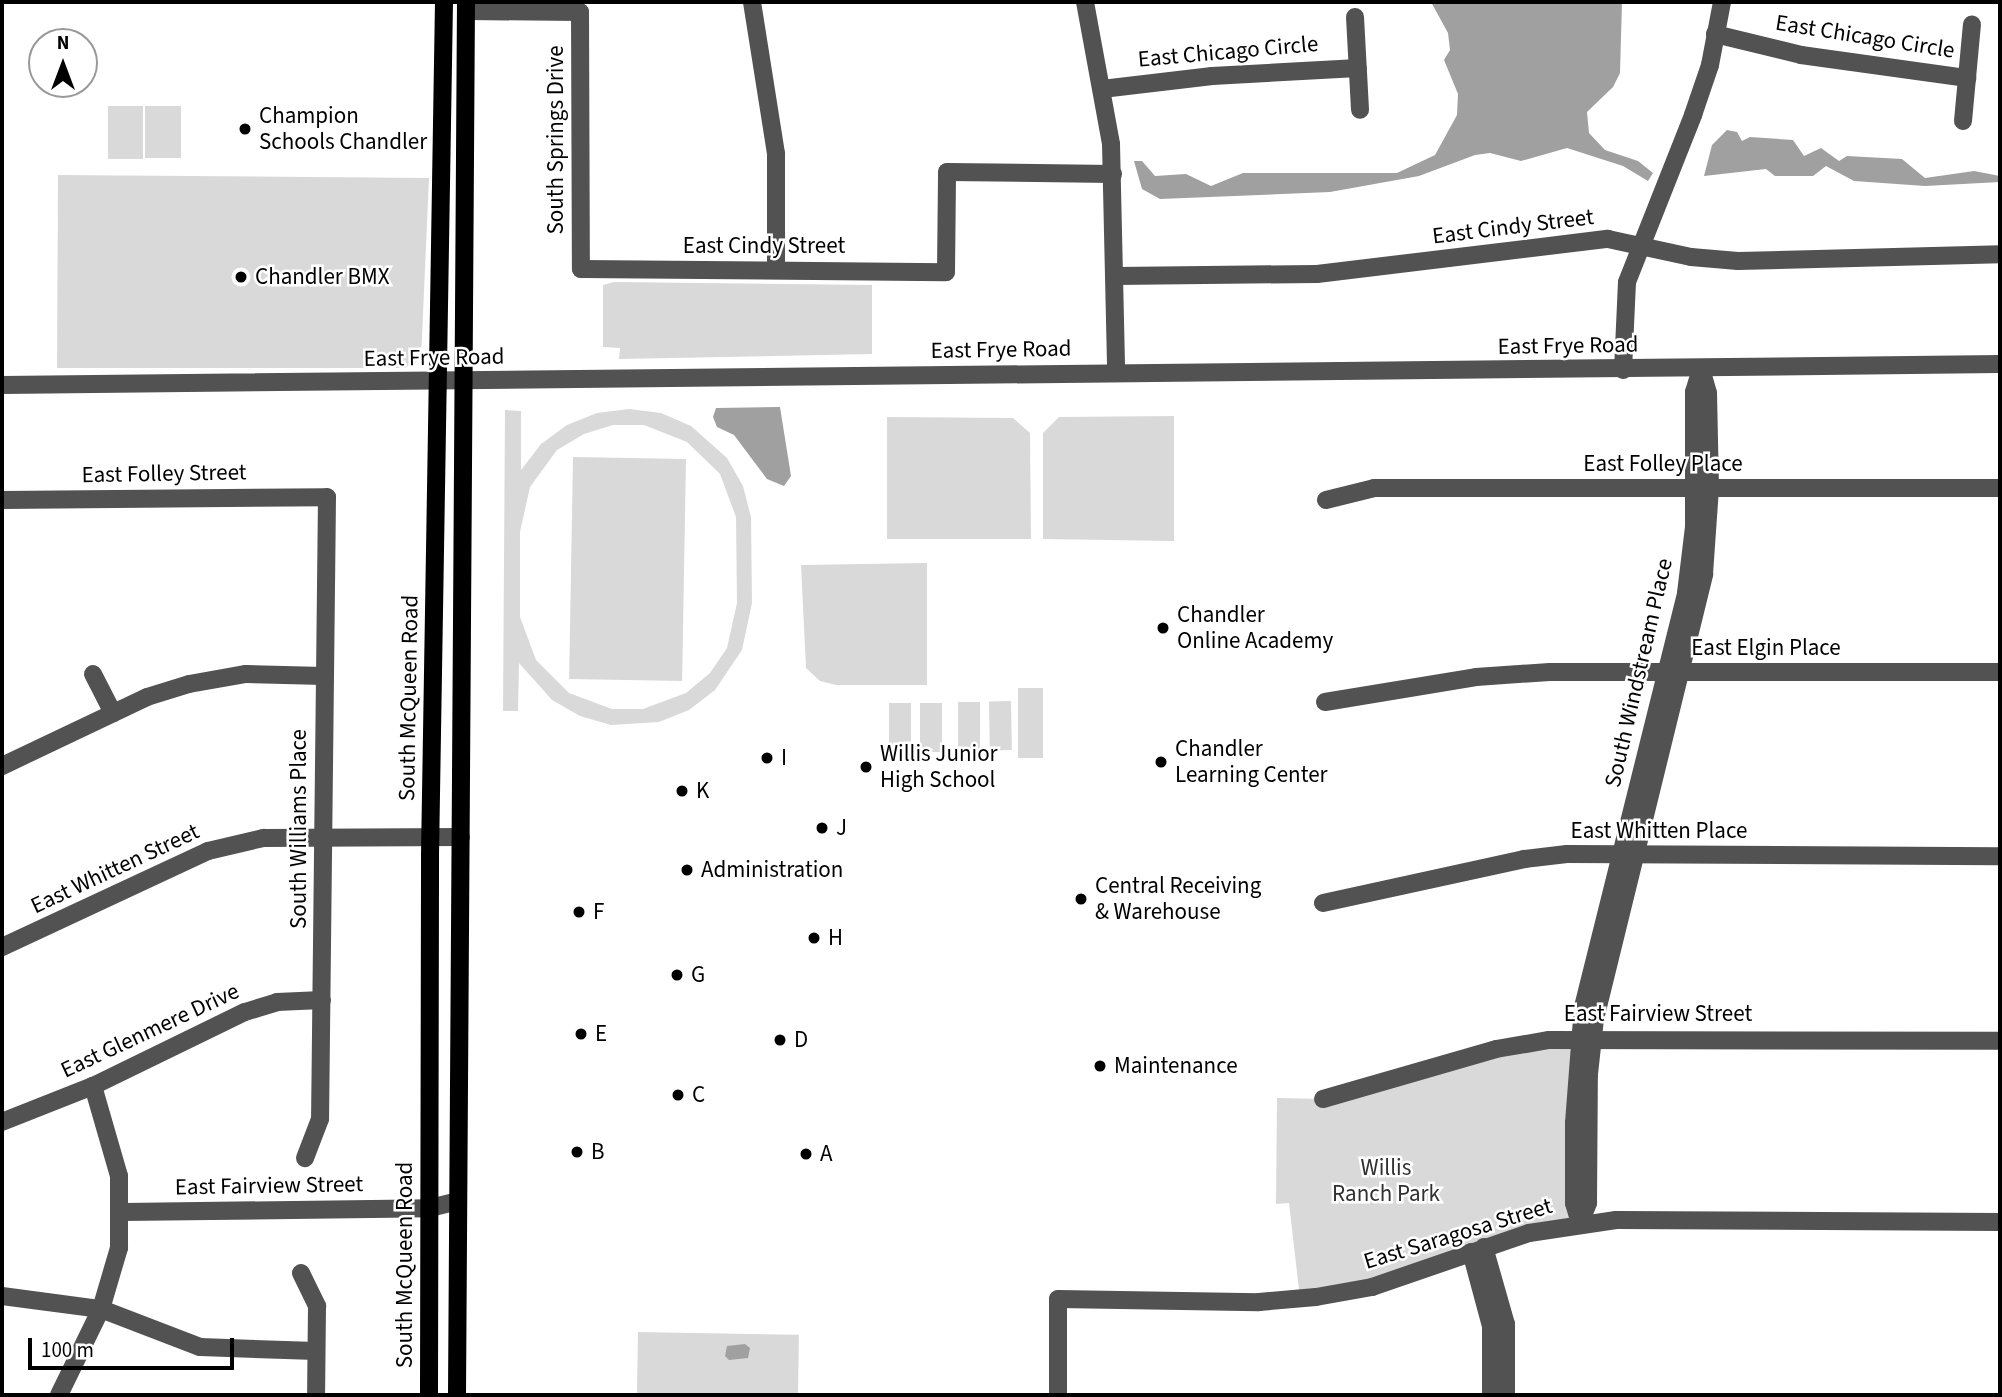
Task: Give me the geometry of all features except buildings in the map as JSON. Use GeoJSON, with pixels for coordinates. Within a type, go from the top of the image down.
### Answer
{"type":"FeatureCollection","features":[{"type":"Feature","properties":{"kind":"main road"},"geometry":{"type":"LineString","coordinates":[[444,6],[466,6],[457,1395]]}},
{"type":"Feature","properties":{"kind":"main road","name":"South McQueen Road"},"geometry":{"type":"LineString","coordinates":[[429,1395],[431,838],[444,6]]}},
{"type":"Feature","properties":{"kind":"street"},"geometry":{"type":"LineString","coordinates":[[752,2],[776,154],[776,270]]}},
{"type":"Feature","properties":{"kind":"street"},"geometry":{"type":"LineString","coordinates":[[1085,2],[1102,89],[1113,174],[1116,373]]}},
{"type":"Feature","properties":{"kind":"street"},"geometry":{"type":"LineString","coordinates":[[1623,370],[1627,282],[1693,115],[1716,34],[1722,2]]}},
{"type":"Feature","properties":{"kind":"street","name":"South Springs Drive"},"geometry":{"type":"LineString","coordinates":[[466,6],[580,12],[581,269]]}},
{"type":"Feature","properties":{"kind":"street"},"geometry":{"type":"LineString","coordinates":[[1355,17],[1360,110]]}},
{"type":"Feature","properties":{"kind":"street","name":"East Chicago Circle"},"geometry":{"type":"LineString","coordinates":[[1963,121],[1972,24]]}},
{"type":"Feature","properties":{"kind":"street","name":"East Chicago Circle"},"geometry":{"type":"LineString","coordinates":[[1716,34],[1801,55],[1967,78]]}},
{"type":"Feature","properties":{"kind":"street","name":"East Chicago Circle"},"geometry":{"type":"LineString","coordinates":[[1102,89],[1212,76],[1358,68]]}},
{"type":"Feature","properties":{"kind":"street","name":"East Cindy Street"},"geometry":{"type":"LineString","coordinates":[[581,269],[946,272],[947,172],[1113,174]]}},
{"type":"Feature","properties":{"kind":"street","name":"East Cindy Street"},"geometry":{"type":"LineString","coordinates":[[1115,276],[1317,274],[1575,241],[1640,244],[1691,257],[1738,261],[2000,254]]}},
{"type":"Feature","properties":{"kind":"street","name":"East Frye Road"},"geometry":{"type":"LineString","coordinates":[[2,385],[438,383],[2000,364]]}},
{"type":"Feature","properties":{"kind":"street","name":"South Windstream Place"},"geometry":{"type":"LineString","coordinates":[[1580,1223],[1574,1203],[1574,1136],[1586,1037],[1588,981],[1628,854],[1675,672],[1704,574],[1702,488],[1708,393],[1702,369]]}},
{"type":"Feature","properties":{"kind":"street","name":"East Folley Place"},"geometry":{"type":"LineString","coordinates":[[1326,500],[1374,488],[2000,488]]}},
{"type":"Feature","properties":{"kind":"street","name":"East Folley Street"},"geometry":{"type":"LineString","coordinates":[[2,500],[327,497]]}},
{"type":"Feature","properties":{"kind":"street","name":"South Williams Place"},"geometry":{"type":"LineString","coordinates":[[305,1158],[320,1119],[327,497]]}},
{"type":"Feature","properties":{"kind":"street","name":"East Elgin Place"},"geometry":{"type":"LineString","coordinates":[[1325,702],[1476,677],[1675,672],[2000,672]]}},
{"type":"Feature","properties":{"kind":"street"},"geometry":{"type":"LineString","coordinates":[[93,674],[113,713]]}},
{"type":"Feature","properties":{"kind":"street"},"geometry":{"type":"LineString","coordinates":[[2,766],[113,713],[188,684],[246,674],[324,676]]}},
{"type":"Feature","properties":{"kind":"street","name":"East Whitten Street"},"geometry":{"type":"LineString","coordinates":[[2,947],[208,851],[263,838],[461,837]]}},
{"type":"Feature","properties":{"kind":"street","name":"East Whitten Place"},"geometry":{"type":"LineString","coordinates":[[1323,904],[1524,859],[1628,854],[2000,856]]}},
{"type":"Feature","properties":{"kind":"street","name":"East Glenmere Drive"},"geometry":{"type":"LineString","coordinates":[[2,1122],[93,1086],[245,1012],[277,1002],[322,1000]]}},
{"type":"Feature","properties":{"kind":"street","name":"East Fairview Street"},"geometry":{"type":"LineString","coordinates":[[1323,1098],[1496,1049],[1586,1037],[2000,1041]]}},
{"type":"Feature","properties":{"kind":"street"},"geometry":{"type":"LineString","coordinates":[[59,1395],[101,1309],[119,1248],[122,1212],[117,1165],[93,1086]]}},
{"type":"Feature","properties":{"kind":"street","name":"East Fairview Street"},"geometry":{"type":"LineString","coordinates":[[122,1212],[430,1208],[458,1201]]}},
{"type":"Feature","properties":{"kind":"street","name":"East Saragosa Street"},"geometry":{"type":"LineString","coordinates":[[1058,1395],[1058,1299],[1259,1302],[1317,1297],[1372,1287],[1478,1250],[1580,1223],[2000,1222]]}},
{"type":"Feature","properties":{"kind":"street"},"geometry":{"type":"LineString","coordinates":[[1478,1250],[1491,1326],[1491,1395]]}},
{"type":"Feature","properties":{"kind":"street"},"geometry":{"type":"LineString","coordinates":[[1478,1250],[1506,1324],[1506,1395]]}},
{"type":"Feature","properties":{"kind":"street"},"geometry":{"type":"LineString","coordinates":[[300,1273],[317,1306],[316,1395]]}},
{"type":"Feature","properties":{"kind":"street"},"geometry":{"type":"LineString","coordinates":[[2,1296],[101,1309],[200,1347],[316,1351]]}},
{"type":"Feature","properties":{"kind":"green space"},"geometry":{"type":"Polygon","coordinates":[[[108,106],[143,106],[143,159],[108,159],[108,106]]]}},
{"type":"Feature","properties":{"kind":"green space"},"geometry":{"type":"Polygon","coordinates":[[[145,106],[181,106],[181,158],[145,158],[145,106]]]}},
{"type":"Feature","properties":{"kind":"green space","name":"Chandler BMX"},"geometry":{"type":"Polygon","coordinates":[[[58,175],[429,178],[421,359],[405,368],[57,368],[58,175]]]}},
{"type":"Feature","properties":{"kind":"green space"},"geometry":{"type":"Polygon","coordinates":[[[614,282],[872,285],[872,354],[619,359],[620,348],[603,347],[603,285],[614,282]]]}},
{"type":"Feature","properties":{"kind":"green space"},"geometry":{"type":"Polygon","coordinates":[[[629,409],[661,413],[691,426],[727,458],[743,486],[751,517],[752,603],[742,650],[715,690],[689,710],[659,722],[611,725],[580,716],[552,700],[519,663],[518,711],[503,711],[505,410],[521,411],[521,470],[541,444],[567,425],[597,413],[629,409]],[[613,425],[584,434],[557,450],[530,487],[520,532],[520,617],[536,660],[569,693],[612,709],[643,709],[686,693],[710,673],[727,648],[737,603],[736,517],[720,474],[687,442],[644,425],[613,425]]]}},
{"type":"Feature","properties":{"kind":"green space"},"geometry":{"type":"Polygon","coordinates":[[[1174,416],[1174,541],[1043,539],[1043,433],[1059,417],[1174,416]]]}},
{"type":"Feature","properties":{"kind":"green space"},"geometry":{"type":"Polygon","coordinates":[[[887,417],[1013,418],[1030,433],[1031,539],[887,539],[887,417]]]}},
{"type":"Feature","properties":{"kind":"green space"},"geometry":{"type":"Polygon","coordinates":[[[573,457],[686,459],[682,681],[569,679],[573,457]]]}},
{"type":"Feature","properties":{"kind":"green space"},"geometry":{"type":"Polygon","coordinates":[[[927,563],[927,685],[836,685],[820,681],[806,668],[801,565],[927,563]]]}},
{"type":"Feature","properties":{"kind":"green space"},"geometry":{"type":"Polygon","coordinates":[[[1018,688],[1043,688],[1043,758],[1018,758],[1018,688]]]}},
{"type":"Feature","properties":{"kind":"green space"},"geometry":{"type":"Polygon","coordinates":[[[989,701],[1011,701],[1012,750],[990,750],[989,701]]]}},
{"type":"Feature","properties":{"kind":"green space"},"geometry":{"type":"Polygon","coordinates":[[[958,702],[980,702],[980,751],[958,751],[958,702]]]}},
{"type":"Feature","properties":{"kind":"green space"},"geometry":{"type":"Polygon","coordinates":[[[889,703],[911,703],[911,752],[889,752],[889,703]]]}},
{"type":"Feature","properties":{"kind":"green space"},"geometry":{"type":"Polygon","coordinates":[[[920,703],[942,703],[942,752],[920,752],[920,703]]]}},
{"type":"Feature","properties":{"kind":"green space","name":"Willis Ranch Park"},"geometry":{"type":"Polygon","coordinates":[[[1587,1036],[1580,1223],[1300,1298],[1289,1203],[1276,1204],[1277,1098],[1323,1099],[1587,1036]]]}},
{"type":"Feature","properties":{"kind":"green space"},"geometry":{"type":"Polygon","coordinates":[[[638,1332],[799,1335],[798,1395],[637,1395],[638,1332]]]}},
{"type":"Feature","properties":{"kind":"shaded area"},"geometry":{"type":"Polygon","coordinates":[[[1431,2],[1622,2],[1620,73],[1613,87],[1587,112],[1589,133],[1605,150],[1638,161],[1653,173],[1648,181],[1623,166],[1567,148],[1521,161],[1490,153],[1475,155],[1419,176],[1330,192],[1160,199],[1142,189],[1134,161],[1142,161],[1155,176],[1186,174],[1211,186],[1243,173],[1397,173],[1435,155],[1457,115],[1458,94],[1444,60],[1450,50],[1448,33],[1431,2]]]}},
{"type":"Feature","properties":{"kind":"shaded area"},"geometry":{"type":"Polygon","coordinates":[[[1727,130],[1737,132],[1742,141],[1750,137],[1793,140],[1804,156],[1821,148],[1839,161],[1847,156],[1902,159],[1925,178],[1974,171],[2000,176],[2000,182],[1925,186],[1854,181],[1826,166],[1813,176],[1775,176],[1766,169],[1704,176],[1712,145],[1727,130]]]}},
{"type":"Feature","properties":{"kind":"shaded area"},"geometry":{"type":"Polygon","coordinates":[[[780,407],[791,476],[784,486],[767,479],[734,435],[717,427],[713,417],[716,408],[780,407]]]}},
{"type":"Feature","properties":{"kind":"shaded area"},"geometry":{"type":"Polygon","coordinates":[[[745,1344],[750,1348],[748,1358],[729,1360],[725,1356],[727,1346],[745,1344]]]}},
{"type":"Feature","properties":{"kind":"place","name":"Champion Schools Chandler"},"geometry":{"type":"Point","coordinates":[245,129]}},
{"type":"Feature","properties":{"kind":"place","name":"Chandler BMX"},"geometry":{"type":"Point","coordinates":[241,277]}},
{"type":"Feature","properties":{"kind":"place","name":"Chandler Online Academy"},"geometry":{"type":"Point","coordinates":[1163,628]}},
{"type":"Feature","properties":{"kind":"place","name":"I"},"geometry":{"type":"Point","coordinates":[767,758]}},
{"type":"Feature","properties":{"kind":"place","name":"Chandler Learning Center"},"geometry":{"type":"Point","coordinates":[1161,762]}},
{"type":"Feature","properties":{"kind":"place","name":"Willis Junior High School"},"geometry":{"type":"Point","coordinates":[866,767]}},
{"type":"Feature","properties":{"kind":"place","name":"K"},"geometry":{"type":"Point","coordinates":[682,791]}},
{"type":"Feature","properties":{"kind":"place","name":"J"},"geometry":{"type":"Point","coordinates":[822,828]}},
{"type":"Feature","properties":{"kind":"place","name":"Administration"},"geometry":{"type":"Point","coordinates":[687,870]}},
{"type":"Feature","properties":{"kind":"place","name":"Central Receiving & Warehouse"},"geometry":{"type":"Point","coordinates":[1081,899]}},
{"type":"Feature","properties":{"kind":"place","name":"F"},"geometry":{"type":"Point","coordinates":[579,912]}},
{"type":"Feature","properties":{"kind":"place","name":"H"},"geometry":{"type":"Point","coordinates":[814,938]}},
{"type":"Feature","properties":{"kind":"place","name":"G"},"geometry":{"type":"Point","coordinates":[677,975]}},
{"type":"Feature","properties":{"kind":"place","name":"E"},"geometry":{"type":"Point","coordinates":[581,1034]}},
{"type":"Feature","properties":{"kind":"place","name":"D"},"geometry":{"type":"Point","coordinates":[780,1040]}},
{"type":"Feature","properties":{"kind":"place","name":"Maintenance"},"geometry":{"type":"Point","coordinates":[1100,1066]}},
{"type":"Feature","properties":{"kind":"place","name":"C"},"geometry":{"type":"Point","coordinates":[678,1095]}},
{"type":"Feature","properties":{"kind":"place","name":"B"},"geometry":{"type":"Point","coordinates":[577,1152]}},
{"type":"Feature","properties":{"kind":"place","name":"A"},"geometry":{"type":"Point","coordinates":[806,1154]}}]}
